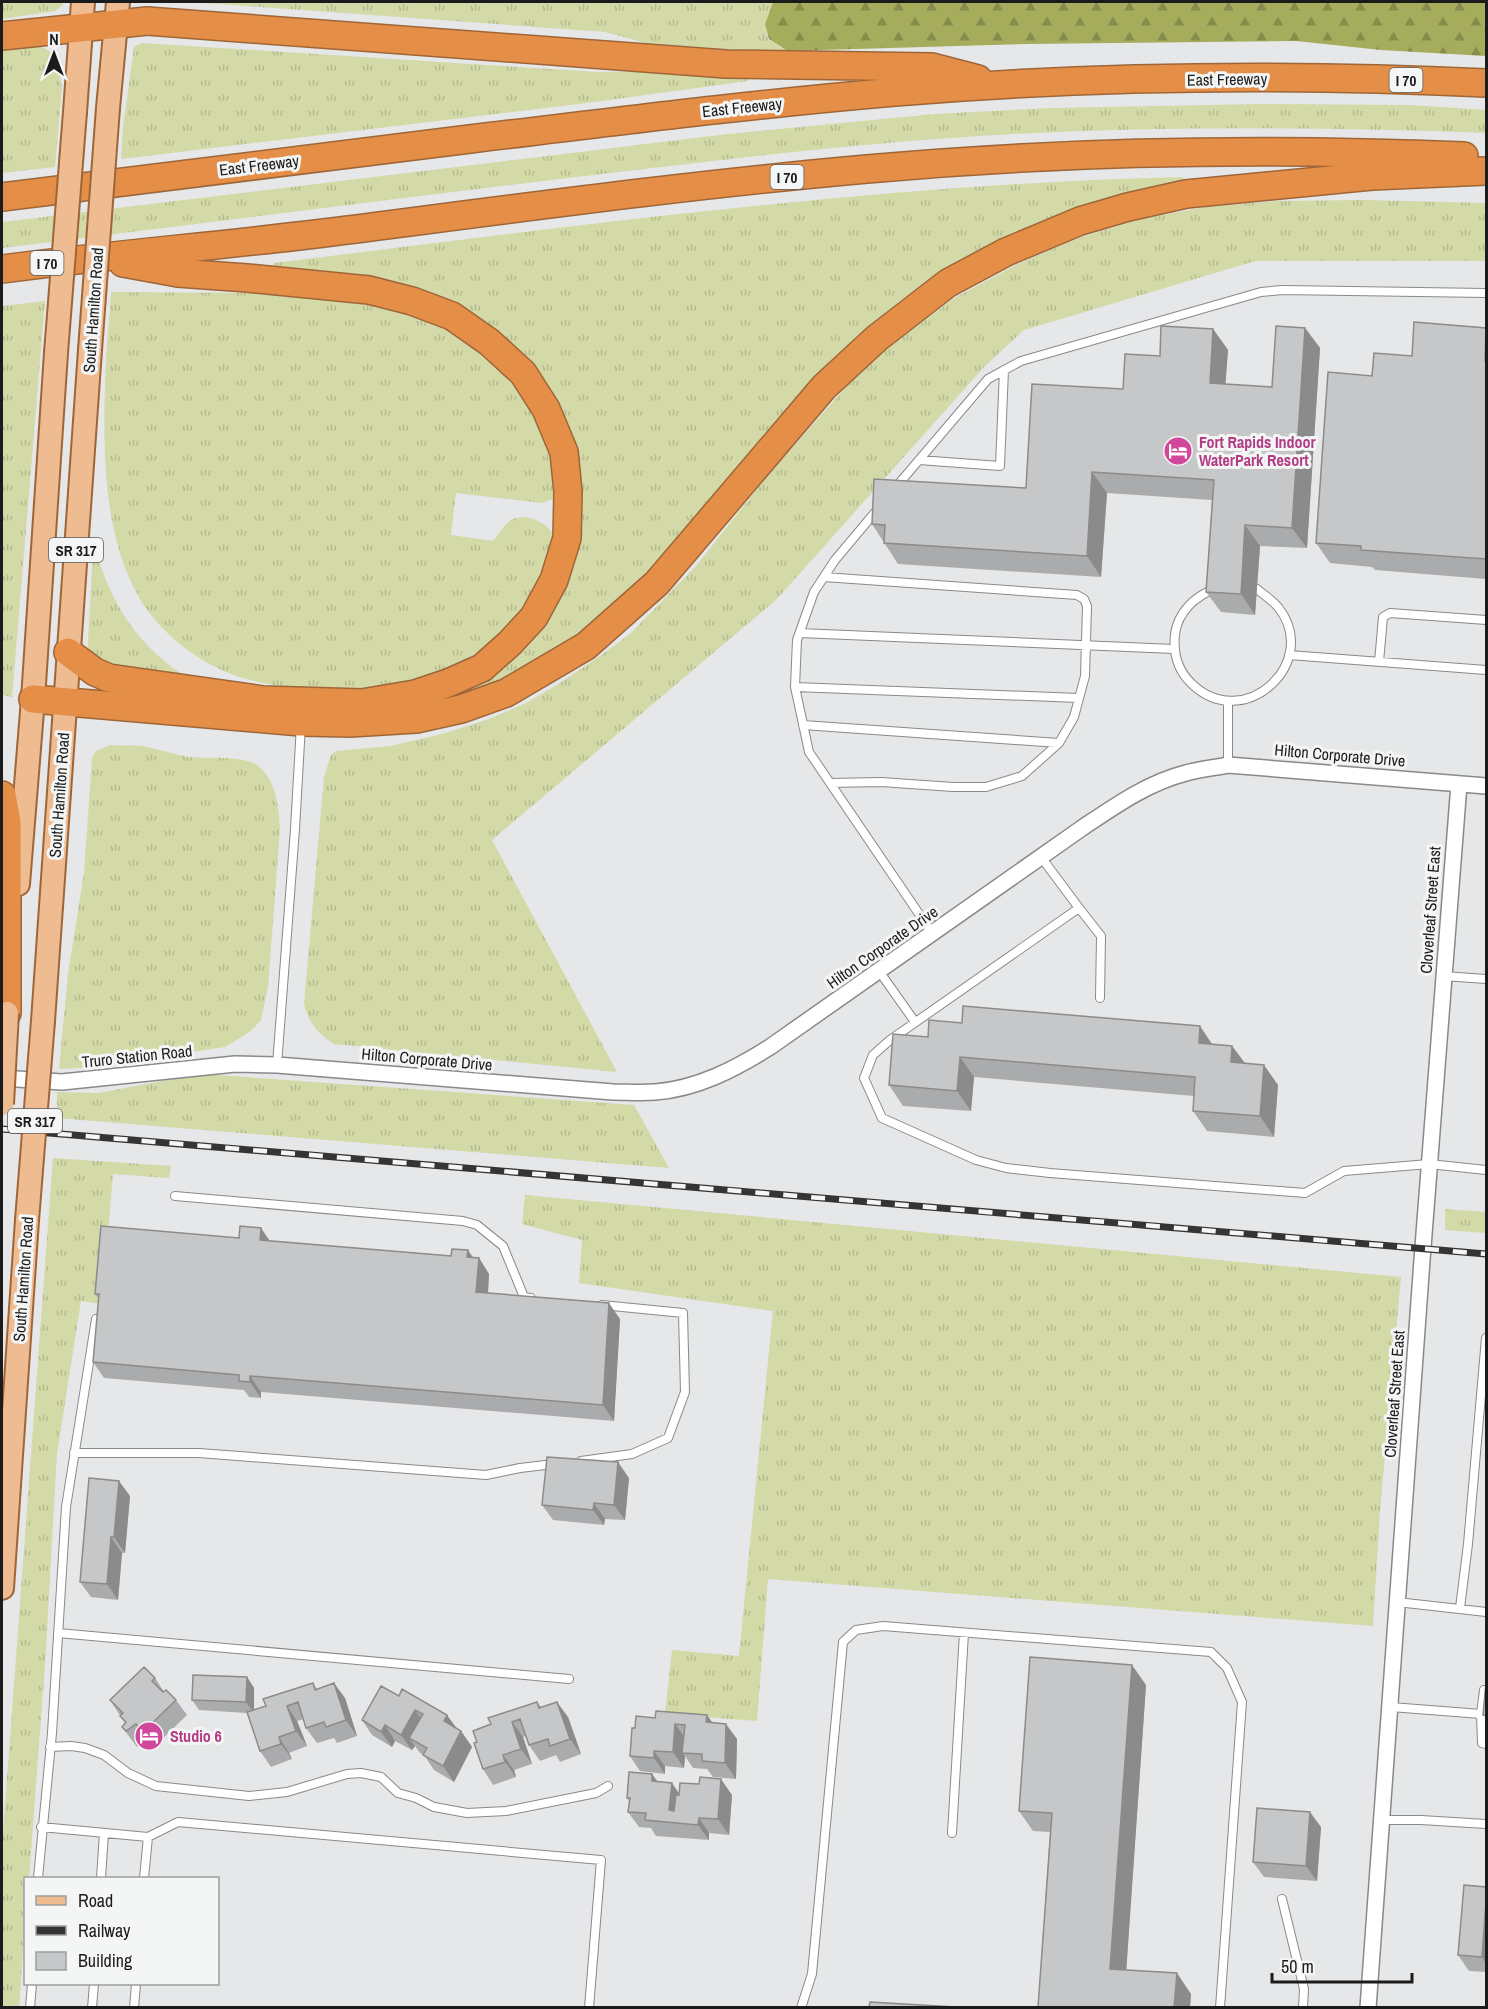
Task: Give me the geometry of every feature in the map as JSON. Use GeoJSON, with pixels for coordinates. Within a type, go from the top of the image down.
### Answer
{"type":"FeatureCollection","features":[{"type":"Feature","properties":{"kind":"highway"},"geometry":{"type":"LineString","coordinates":[[2,36],[82,14],[117,13],[147,21],[726,64],[932,67],[1003,85]]}},
{"type":"Feature","properties":{"kind":"highway","name":"East Freeway"},"geometry":{"type":"LineString","coordinates":[[2,197],[651,117],[897,92],[1003,85],[1221,79],[1348,79],[1486,83]]}},
{"type":"Feature","properties":{"kind":"highway","name":"I 70"},"geometry":{"type":"LineString","coordinates":[[2,269],[92,257],[257,241],[728,183],[882,168],[1079,155],[1185,152],[1322,151],[1486,157]]}},
{"type":"Feature","properties":{"kind":"highway"},"geometry":{"type":"LineString","coordinates":[[33,699],[301,722],[350,723],[416,719],[461,709],[506,693],[586,646],[657,583],[824,387],[878,338],[948,283],[1006,252],[1080,221],[1186,194],[1372,176],[1486,171]]}},
{"type":"Feature","properties":{"kind":"highway"},"geometry":{"type":"LineString","coordinates":[[68,652],[95,672],[109,678],[263,700],[362,703],[415,694],[482,668],[510,643],[534,617],[554,580],[567,538],[568,492],[564,452],[546,409],[523,373],[489,342],[452,316],[412,301],[369,290],[178,273],[92,257]]}},
{"type":"Feature","properties":{"kind":"highway"},"geometry":{"type":"LineString","coordinates":[[2,795],[7,822],[7,1013]]}},
{"type":"Feature","properties":{"kind":"main road","name":"South Hamilton Road"},"geometry":{"type":"LineString","coordinates":[[2,1588],[90,350],[117,13]]}},
{"type":"Feature","properties":{"kind":"main road","name":"South Hamilton Road"},"geometry":{"type":"LineString","coordinates":[[2,1104],[82,14]]}},
{"type":"Feature","properties":{"kind":"street","name":"Hilton Corporate Drive"},"geometry":{"type":"LineString","coordinates":[[277,1065],[613,1092],[657,1092],[696,1084],[738,1068],[1130,796],[1155,784],[1185,773],[1228,765],[1486,786]]}},
{"type":"Feature","properties":{"kind":"street","name":"Cloverleaf Street East"},"geometry":{"type":"LineString","coordinates":[[1368,2007],[1459,784]]}},
{"type":"Feature","properties":{"kind":"street","name":"Truro Station Road"},"geometry":{"type":"LineString","coordinates":[[2,1078],[62,1082],[235,1064],[277,1065]]}},
{"type":"Feature","properties":{"kind":"lane"},"geometry":{"type":"LineString","coordinates":[[888,496],[988,379],[1021,361],[1262,292],[1282,290],[1486,293]]}},
{"type":"Feature","properties":{"kind":"lane"},"geometry":{"type":"LineString","coordinates":[[919,460],[1000,466],[1004,370]]}},
{"type":"Feature","properties":{"kind":"lane"},"geometry":{"type":"LineString","coordinates":[[880,506],[834,560],[814,592],[797,640],[795,687],[809,752],[932,933]]}},
{"type":"Feature","properties":{"kind":"lane"},"geometry":{"type":"LineString","coordinates":[[824,577],[1077,595],[1084,599],[1087,606],[1085,676],[1074,717],[1059,743],[1022,776],[986,787],[881,782],[830,783]]}},
{"type":"Feature","properties":{"kind":"lane"},"geometry":{"type":"LineString","coordinates":[[1222,587],[1203,593],[1190,603],[1180,617],[1175,632],[1174,649],[1178,665],[1192,684],[1212,698],[1228,701],[1245,700],[1267,689],[1284,670],[1289,655],[1290,638],[1286,622],[1278,608],[1257,589]]}},
{"type":"Feature","properties":{"kind":"lane"},"geometry":{"type":"LineString","coordinates":[[1379,662],[1383,617],[1390,614],[1486,620]]}},
{"type":"Feature","properties":{"kind":"lane"},"geometry":{"type":"LineString","coordinates":[[800,633],[1174,649]]}},
{"type":"Feature","properties":{"kind":"lane"},"geometry":{"type":"LineString","coordinates":[[1289,655],[1486,670]]}},
{"type":"Feature","properties":{"kind":"lane"},"geometry":{"type":"LineString","coordinates":[[795,687],[1079,698]]}},
{"type":"Feature","properties":{"kind":"lane"},"geometry":{"type":"LineString","coordinates":[[1228,701],[1228,765]]}},
{"type":"Feature","properties":{"kind":"lane"},"geometry":{"type":"LineString","coordinates":[[277,1065],[301,722]]}},
{"type":"Feature","properties":{"kind":"lane"},"geometry":{"type":"LineString","coordinates":[[803,725],[1059,743]]}},
{"type":"Feature","properties":{"kind":"lane"},"geometry":{"type":"LineString","coordinates":[[1041,857],[1101,936],[1100,998]]}},
{"type":"Feature","properties":{"kind":"lane"},"geometry":{"type":"LineString","coordinates":[[1079,908],[915,1022],[873,1055],[864,1078],[882,1118],[976,1160],[1006,1168],[1050,1173],[1305,1193],[1344,1172],[1429,1164],[1486,1170]]}},
{"type":"Feature","properties":{"kind":"lane"},"geometry":{"type":"LineString","coordinates":[[879,971],[915,1022]]}},
{"type":"Feature","properties":{"kind":"lane"},"geometry":{"type":"LineString","coordinates":[[1443,976],[1486,979]]}},
{"type":"Feature","properties":{"kind":"lane"},"geometry":{"type":"LineString","coordinates":[[175,1196],[463,1221],[477,1225],[503,1246],[524,1297],[535,1298]]}},
{"type":"Feature","properties":{"kind":"lane"},"geometry":{"type":"LineString","coordinates":[[74,1453],[199,1453],[486,1475],[520,1468],[632,1454],[668,1437],[685,1392],[683,1313],[592,1304]]}},
{"type":"Feature","properties":{"kind":"lane"},"geometry":{"type":"LineString","coordinates":[[38,1877],[50,1747],[66,1507],[96,1318]]}},
{"type":"Feature","properties":{"kind":"lane"},"geometry":{"type":"LineString","coordinates":[[1460,1608],[1468,1544],[1486,1338]]}},
{"type":"Feature","properties":{"kind":"lane"},"geometry":{"type":"LineString","coordinates":[[1397,1602],[1486,1612]]}},
{"type":"Feature","properties":{"kind":"lane"},"geometry":{"type":"LineString","coordinates":[[801,2007],[812,1974],[843,1642],[856,1630],[883,1626],[1211,1652],[1227,1668],[1242,1702],[1220,2007]]}},
{"type":"Feature","properties":{"kind":"lane"},"geometry":{"type":"LineString","coordinates":[[58,1633],[569,1679]]}},
{"type":"Feature","properties":{"kind":"lane"},"geometry":{"type":"LineString","coordinates":[[952,1833],[964,1633]]}},
{"type":"Feature","properties":{"kind":"lane"},"geometry":{"type":"LineString","coordinates":[[1486,1691],[1484,1690],[1481,1714],[1482,1743],[1486,1744]]}},
{"type":"Feature","properties":{"kind":"lane"},"geometry":{"type":"LineString","coordinates":[[1390,1707],[1481,1714]]}},
{"type":"Feature","properties":{"kind":"lane"},"geometry":{"type":"LineString","coordinates":[[50,1747],[85,1748],[104,1755],[128,1773],[156,1786],[249,1796],[286,1792],[347,1774],[361,1773],[381,1777],[398,1793],[416,1798],[434,1808],[467,1813],[506,1811],[596,1793],[608,1786]]}},
{"type":"Feature","properties":{"kind":"lane"},"geometry":{"type":"LineString","coordinates":[[1383,1820],[1486,1824]]}},
{"type":"Feature","properties":{"kind":"lane"},"geometry":{"type":"LineString","coordinates":[[41,1827],[148,1837],[178,1822],[602,1860],[589,2007]]}},
{"type":"Feature","properties":{"kind":"lane"},"geometry":{"type":"LineString","coordinates":[[101,1877],[105,1833]]}},
{"type":"Feature","properties":{"kind":"lane"},"geometry":{"type":"LineString","coordinates":[[144,1877],[148,1837]]}},
{"type":"Feature","properties":{"kind":"lane"},"geometry":{"type":"LineString","coordinates":[[1282,1899],[1304,1989],[1303,2007]]}},
{"type":"Feature","properties":{"kind":"lane"},"geometry":{"type":"LineString","coordinates":[[30,2007],[32,1985]]}},
{"type":"Feature","properties":{"kind":"lane"},"geometry":{"type":"LineString","coordinates":[[92,2007],[94,1985]]}},
{"type":"Feature","properties":{"kind":"lane"},"geometry":{"type":"LineString","coordinates":[[134,2007],[136,1985]]}},
{"type":"Feature","properties":{"kind":"green space"},"geometry":{"type":"Polygon","coordinates":[[[2,2],[63,2],[63,5],[55,11],[2,19],[2,2]]]}},
{"type":"Feature","properties":{"kind":"green space"},"geometry":{"type":"Polygon","coordinates":[[[192,2],[773,2],[765,24],[768,39],[788,51],[646,43],[605,32],[192,2]]]}},
{"type":"Feature","properties":{"kind":"green space"},"geometry":{"type":"Polygon","coordinates":[[[773,2],[1486,2],[1486,56],[1381,50],[1296,41],[1026,44],[788,51],[769,39],[765,24],[773,2]]]}},
{"type":"Feature","properties":{"kind":"green space"},"geometry":{"type":"Polygon","coordinates":[[[142,43],[598,72],[664,71],[745,76],[748,81],[587,103],[121,159],[134,47],[142,43]]]}},
{"type":"Feature","properties":{"kind":"green space"},"geometry":{"type":"Polygon","coordinates":[[[2,44],[38,45],[53,53],[57,61],[62,87],[55,167],[2,173],[2,44]]]}},
{"type":"Feature","properties":{"kind":"green space"},"geometry":{"type":"Polygon","coordinates":[[[1261,104],[1410,105],[1486,110],[1486,133],[1191,129],[1073,131],[900,142],[559,179],[2,248],[2,222],[728,134],[935,114],[1050,108],[1261,104]]]}},
{"type":"Feature","properties":{"kind":"green space"},"geometry":{"type":"Polygon","coordinates":[[[1183,177],[1183,184],[941,272],[901,300],[870,326],[829,366],[671,556],[597,625],[531,667],[493,685],[427,704],[500,664],[578,500],[494,333],[274,272],[274,263],[614,221],[841,198],[1069,181],[1183,177]]]}},
{"type":"Feature","properties":{"kind":"green space"},"geometry":{"type":"Polygon","coordinates":[[[1364,200],[1486,203],[1486,261],[1255,261],[1024,330],[984,367],[777,599],[492,840],[617,1072],[334,1044],[315,1027],[304,1004],[324,777],[331,755],[336,751],[390,746],[442,734],[489,719],[526,703],[603,654],[631,633],[696,566],[765,479],[867,363],[956,297],[1020,263],[1078,238],[1142,219],[1205,207],[1276,201],[1364,200]]]}},
{"type":"Feature","properties":{"kind":"green space"},"geometry":{"type":"Polygon","coordinates":[[[111,292],[276,293],[395,306],[451,329],[476,346],[518,386],[535,414],[549,446],[554,469],[556,498],[542,503],[456,493],[451,535],[493,541],[508,522],[522,517],[542,523],[551,531],[552,547],[545,567],[530,600],[510,627],[485,648],[456,665],[424,677],[390,685],[356,689],[297,688],[247,679],[224,671],[199,658],[165,631],[146,609],[126,571],[111,512],[104,419],[111,292]]]}},
{"type":"Feature","properties":{"kind":"green space"},"geometry":{"type":"Polygon","coordinates":[[[45,301],[12,697],[2,695],[2,306],[45,301]]]}},
{"type":"Feature","properties":{"kind":"green space"},"geometry":{"type":"Polygon","coordinates":[[[93,550],[96,551],[108,586],[137,634],[179,672],[216,692],[123,695],[107,691],[93,682],[87,659],[93,550]]]}},
{"type":"Feature","properties":{"kind":"green space"},"geometry":{"type":"Polygon","coordinates":[[[110,745],[142,746],[188,757],[242,760],[257,765],[268,778],[275,794],[280,829],[268,987],[261,1020],[251,1031],[225,1047],[81,1068],[59,1069],[68,974],[84,873],[92,758],[96,751],[110,745]]]}},
{"type":"Feature","properties":{"kind":"green space"},"geometry":{"type":"Polygon","coordinates":[[[193,1075],[634,1105],[669,1168],[57,1118],[57,1092],[99,1093],[193,1075]]]}},
{"type":"Feature","properties":{"kind":"green space"},"geometry":{"type":"Polygon","coordinates":[[[53,1158],[171,1166],[169,1178],[113,1174],[102,1304],[81,1301],[57,1453],[45,1665],[29,1877],[24,1877],[24,1939],[19,2007],[2,2008],[2,1846],[53,1158]]]}},
{"type":"Feature","properties":{"kind":"green space"},"geometry":{"type":"Polygon","coordinates":[[[525,1195],[1401,1277],[1380,1511],[1373,1626],[768,1579],[757,1721],[665,1714],[672,1650],[739,1656],[773,1311],[579,1283],[582,1240],[522,1224],[525,1195]]]}},
{"type":"Feature","properties":{"kind":"green space"},"geometry":{"type":"Polygon","coordinates":[[[1445,1209],[1486,1212],[1486,1233],[1445,1230],[1445,1209]]]}},
{"type":"Feature","properties":{"kind":"building"},"geometry":{"type":"Polygon","coordinates":[[[1414,322],[1486,328],[1486,559],[1361,550],[1361,546],[1316,543],[1328,372],[1372,376],[1374,353],[1412,356],[1414,322]]]}},
{"type":"Feature","properties":{"kind":"building","name":"Fort Rapids Indoor WaterPark Resort"},"geometry":{"type":"Polygon","coordinates":[[[1161,326],[1213,329],[1210,383],[1272,387],[1276,326],[1305,328],[1292,528],[1245,525],[1241,594],[1206,592],[1214,480],[1092,472],[1087,556],[884,543],[885,525],[872,524],[874,479],[1026,488],[1032,384],[1123,389],[1125,354],[1160,356],[1161,326]]]}},
{"type":"Feature","properties":{"kind":"building"},"geometry":{"type":"Polygon","coordinates":[[[963,1006],[1200,1026],[1199,1043],[1232,1046],[1231,1062],[1264,1065],[1260,1116],[1193,1111],[1195,1077],[960,1057],[957,1091],[889,1085],[893,1034],[928,1037],[929,1020],[962,1023],[963,1006]]]}},
{"type":"Feature","properties":{"kind":"building"},"geometry":{"type":"Polygon","coordinates":[[[101,1226],[239,1238],[240,1226],[261,1228],[260,1240],[451,1256],[452,1249],[468,1250],[467,1257],[479,1258],[476,1292],[609,1303],[603,1405],[250,1376],[250,1382],[239,1381],[239,1375],[93,1362],[99,1294],[95,1294],[101,1226]]]}},
{"type":"Feature","properties":{"kind":"building"},"geometry":{"type":"Polygon","coordinates":[[[547,1457],[618,1462],[614,1505],[594,1503],[593,1510],[542,1505],[547,1457]]]}},
{"type":"Feature","properties":{"kind":"building"},"geometry":{"type":"Polygon","coordinates":[[[89,1478],[119,1481],[107,1584],[80,1582],[89,1478]]]}},
{"type":"Feature","properties":{"kind":"building"},"geometry":{"type":"Polygon","coordinates":[[[1030,1657],[1132,1665],[1110,1969],[1177,1973],[1174,2007],[1038,2007],[1052,1813],[1019,1811],[1030,1657]]]}},
{"type":"Feature","properties":{"kind":"building"},"geometry":{"type":"Polygon","coordinates":[[[144,1667],[155,1678],[152,1681],[176,1700],[143,1732],[136,1724],[126,1731],[122,1727],[126,1722],[120,1716],[123,1713],[110,1700],[144,1667]]]}},
{"type":"Feature","properties":{"kind":"building"},"geometry":{"type":"Polygon","coordinates":[[[193,1675],[247,1677],[246,1702],[192,1700],[193,1675]]]}},
{"type":"Feature","properties":{"kind":"building"},"geometry":{"type":"Polygon","coordinates":[[[1486,1682],[1486,1716],[1483,1715],[1486,1682]]]}},
{"type":"Feature","properties":{"kind":"building"},"geometry":{"type":"Polygon","coordinates":[[[313,1683],[315,1690],[334,1683],[346,1720],[326,1727],[324,1722],[306,1728],[298,1702],[287,1706],[296,1731],[279,1737],[281,1744],[260,1751],[247,1712],[266,1706],[263,1699],[313,1683]]]}},
{"type":"Feature","properties":{"kind":"building"},"geometry":{"type":"Polygon","coordinates":[[[381,1686],[399,1696],[402,1689],[447,1715],[444,1721],[461,1731],[443,1766],[423,1755],[427,1748],[409,1738],[423,1714],[415,1710],[401,1735],[385,1725],[381,1732],[362,1720],[381,1686]]]}},
{"type":"Feature","properties":{"kind":"building"},"geometry":{"type":"Polygon","coordinates":[[[537,1702],[539,1708],[557,1702],[570,1739],[550,1746],[548,1739],[529,1745],[520,1719],[512,1722],[521,1749],[503,1755],[505,1762],[483,1769],[474,1743],[477,1742],[473,1731],[491,1724],[488,1718],[537,1702]]]}},
{"type":"Feature","properties":{"kind":"building"},"geometry":{"type":"Polygon","coordinates":[[[656,1711],[707,1715],[706,1722],[726,1724],[725,1763],[702,1761],[702,1754],[682,1753],[685,1725],[675,1724],[673,1752],[654,1751],[654,1758],[630,1756],[632,1728],[635,1728],[636,1716],[655,1718],[656,1711]]]}},
{"type":"Feature","properties":{"kind":"building"},"geometry":{"type":"Polygon","coordinates":[[[629,1772],[652,1774],[652,1781],[672,1783],[669,1810],[674,1811],[680,1783],[699,1784],[700,1777],[721,1779],[718,1819],[699,1818],[698,1825],[645,1820],[646,1813],[628,1812],[629,1772]]]}},
{"type":"Feature","properties":{"kind":"building"},"geometry":{"type":"Polygon","coordinates":[[[1257,1808],[1310,1812],[1306,1866],[1253,1862],[1257,1808]]]}},
{"type":"Feature","properties":{"kind":"building"},"geometry":{"type":"Polygon","coordinates":[[[1464,1885],[1486,1887],[1482,1957],[1458,1955],[1464,1885]]]}},
{"type":"Feature","properties":{"kind":"building"},"geometry":{"type":"Polygon","coordinates":[[[870,2002],[956,2007],[869,2007],[870,2002]]]}},
{"type":"Feature","properties":{"kind":"railway"},"geometry":{"type":"LineString","coordinates":[[2,1129],[1486,1254]]}},
{"type":"Feature","properties":{"kind":"place","name":"Fort Rapids Indoor WaterPark Resort"},"geometry":{"type":"Point","coordinates":[1178,451]}},
{"type":"Feature","properties":{"kind":"place","name":"Studio 6"},"geometry":{"type":"Point","coordinates":[149,1736]}}]}
